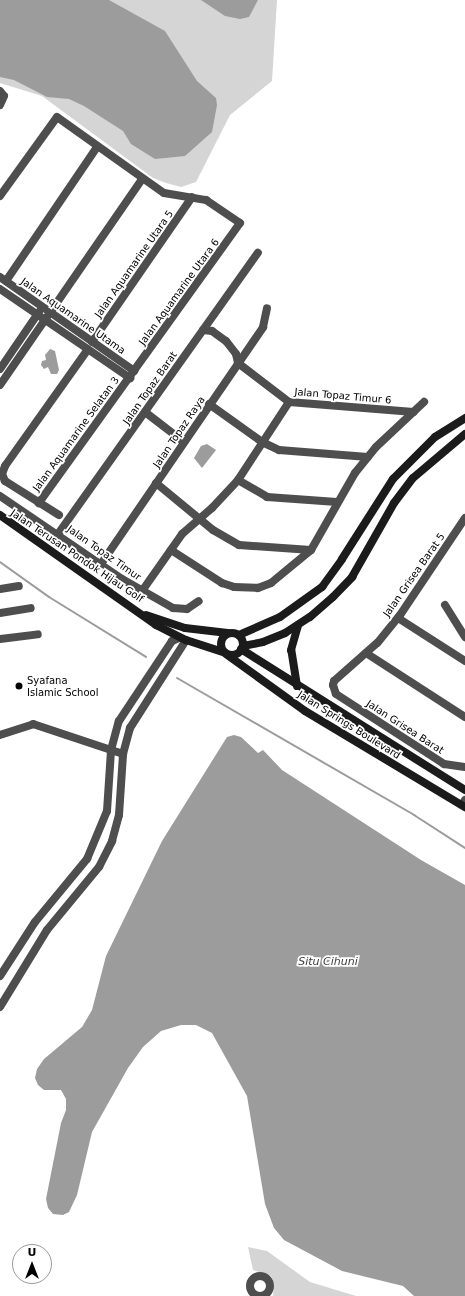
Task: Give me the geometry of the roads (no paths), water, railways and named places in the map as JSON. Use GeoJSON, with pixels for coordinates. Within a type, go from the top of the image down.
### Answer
{"type":"FeatureCollection","features":[{"type":"Feature","properties":{"kind":"main road"},"geometry":{"type":"LineString","coordinates":[[465,418],[435,437],[393,479],[342,559],[322,587],[280,617],[243,634],[228,633],[220,641],[225,653],[233,655],[242,648],[285,633],[298,625],[333,597],[352,576],[394,503],[413,478],[465,435]]}},
{"type":"Feature","properties":{"kind":"main road","name":"Jalan Terusan Pondok Hijau Golf"},"geometry":{"type":"LineString","coordinates":[[0,515],[183,639],[225,653]]}},
{"type":"Feature","properties":{"kind":"main road","name":"Jalan Terusan Pondok Hijau Golf"},"geometry":{"type":"LineString","coordinates":[[144,614],[198,630],[228,633]]}},
{"type":"Feature","properties":{"kind":"main road"},"geometry":{"type":"LineString","coordinates":[[297,686],[292,650],[298,625]]}},
{"type":"Feature","properties":{"kind":"main road"},"geometry":{"type":"LineString","coordinates":[[183,639],[198,630]]}},
{"type":"Feature","properties":{"kind":"main road"},"geometry":{"type":"LineString","coordinates":[[243,634],[253,644]]}},
{"type":"Feature","properties":{"kind":"main road"},"geometry":{"type":"LineString","coordinates":[[242,648],[243,634]]}},
{"type":"Feature","properties":{"kind":"main road","name":"Jalan Springs Boulevard"},"geometry":{"type":"LineString","coordinates":[[242,648],[297,686],[465,790]]}},
{"type":"Feature","properties":{"kind":"main road","name":"Jalan Springs Boulevard"},"geometry":{"type":"LineString","coordinates":[[225,653],[305,711],[464,804]]}},
{"type":"Feature","properties":{"kind":"main road"},"geometry":{"type":"LineString","coordinates":[[245,668],[255,658]]}},
{"type":"Feature","properties":{"kind":"street"},"geometry":{"type":"LineString","coordinates":[[0,91],[4,96],[0,105]]}},
{"type":"Feature","properties":{"kind":"street"},"geometry":{"type":"LineString","coordinates":[[0,196],[57,117],[142,179],[164,193],[192,197]]}},
{"type":"Feature","properties":{"kind":"street"},"geometry":{"type":"LineString","coordinates":[[3,279],[97,147]]}},
{"type":"Feature","properties":{"kind":"street"},"geometry":{"type":"LineString","coordinates":[[0,369],[41,317],[142,179]]}},
{"type":"Feature","properties":{"kind":"street","name":"Jalan Aquamarine Utara 6"},"geometry":{"type":"LineString","coordinates":[[132,375],[240,224],[239,220],[206,200],[192,197]]}},
{"type":"Feature","properties":{"kind":"street","name":"Jalan Aquamarine Utara 5"},"geometry":{"type":"LineString","coordinates":[[39,503],[5,481],[3,472],[192,197]]}},
{"type":"Feature","properties":{"kind":"street","name":"Jalan Topaz Barat"},"geometry":{"type":"LineString","coordinates":[[58,534],[258,253]]}},
{"type":"Feature","properties":{"kind":"street","name":"Jalan Aquamarine Utama"},"geometry":{"type":"LineString","coordinates":[[3,279],[46,310],[90,346]]}},
{"type":"Feature","properties":{"kind":"street","name":"Jalan Aquamarine Utama"},"geometry":{"type":"LineString","coordinates":[[0,289],[41,317],[90,346],[132,375]]}},
{"type":"Feature","properties":{"kind":"street","name":"Jalan Topaz Raya"},"geometry":{"type":"LineString","coordinates":[[101,564],[263,327],[267,308]]}},
{"type":"Feature","properties":{"kind":"street"},"geometry":{"type":"LineString","coordinates":[[0,385],[41,317]]}},
{"type":"Feature","properties":{"kind":"street","name":"Jalan Topaz Timur 6"},"geometry":{"type":"LineString","coordinates":[[203,330],[212,331],[226,341],[236,354],[238,363],[289,402],[414,412]]}},
{"type":"Feature","properties":{"kind":"street","name":"Jalan Aquamarine Selatan 3"},"geometry":{"type":"LineString","coordinates":[[39,503],[132,375]]}},
{"type":"Feature","properties":{"kind":"street"},"geometry":{"type":"LineString","coordinates":[[142,591],[171,550],[199,517],[212,508],[238,480],[289,402]]}},
{"type":"Feature","properties":{"kind":"street"},"geometry":{"type":"LineString","coordinates":[[171,550],[222,583],[247,590],[271,583],[311,550],[354,473],[368,457],[424,402]]}},
{"type":"Feature","properties":{"kind":"street"},"geometry":{"type":"LineString","coordinates":[[209,404],[262,442],[288,452],[368,457]]}},
{"type":"Feature","properties":{"kind":"street"},"geometry":{"type":"LineString","coordinates":[[145,412],[184,442]]}},
{"type":"Feature","properties":{"kind":"street"},"geometry":{"type":"LineString","coordinates":[[238,480],[267,497],[337,502]]}},
{"type":"Feature","properties":{"kind":"street"},"geometry":{"type":"LineString","coordinates":[[156,483],[199,517],[239,545],[311,550]]}},
{"type":"Feature","properties":{"kind":"street","name":"Jalan Topaz Timur"},"geometry":{"type":"LineString","coordinates":[[0,496],[142,591],[178,610],[187,609],[199,601]]}},
{"type":"Feature","properties":{"kind":"street"},"geometry":{"type":"LineString","coordinates":[[39,503],[59,515]]}},
{"type":"Feature","properties":{"kind":"street","name":"Jalan Grisea Barat 5"},"geometry":{"type":"LineString","coordinates":[[336,694],[334,681],[366,653],[398,618],[465,518]]}},
{"type":"Feature","properties":{"kind":"street"},"geometry":{"type":"LineString","coordinates":[[0,589],[19,586]]}},
{"type":"Feature","properties":{"kind":"street"},"geometry":{"type":"LineString","coordinates":[[445,605],[465,637]]}},
{"type":"Feature","properties":{"kind":"street"},"geometry":{"type":"LineString","coordinates":[[0,613],[31,608]]}},
{"type":"Feature","properties":{"kind":"street"},"geometry":{"type":"LineString","coordinates":[[398,618],[465,661]]}},
{"type":"Feature","properties":{"kind":"street"},"geometry":{"type":"LineString","coordinates":[[0,640],[38,634]]}},
{"type":"Feature","properties":{"kind":"street"},"geometry":{"type":"LineString","coordinates":[[0,976],[35,922],[72,879],[91,851],[107,811],[111,750],[119,721],[129,702],[172,641],[183,639]]}},
{"type":"Feature","properties":{"kind":"street"},"geometry":{"type":"LineString","coordinates":[[0,1005],[47,930],[84,888],[103,859],[112,841],[119,814],[123,754],[130,728],[139,710],[183,639]]}},
{"type":"Feature","properties":{"kind":"street"},"geometry":{"type":"LineString","coordinates":[[366,653],[465,717]]}},
{"type":"Feature","properties":{"kind":"street","name":"Jalan Grisea Barat"},"geometry":{"type":"LineString","coordinates":[[336,694],[444,764],[465,767]]}},
{"type":"Feature","properties":{"kind":"street"},"geometry":{"type":"LineString","coordinates":[[0,735],[33,724],[123,754]]}},
{"type":"Feature","properties":{"kind":"street"},"geometry":{"type":"LineString","coordinates":[[91,851],[103,859]]}},
{"type":"Feature","properties":{"kind":"street"},"geometry":{"type":"LineString","coordinates":[[20,944],[32,952]]}},
{"type":"Feature","properties":{"kind":"water"},"geometry":{"type":"Polygon","coordinates":[[[0,0],[109,0],[165,31],[197,81],[216,98],[217,105],[212,132],[185,156],[155,159],[131,144],[123,131],[84,106],[69,99],[47,97],[14,80],[0,77],[0,0]]]}},
{"type":"Feature","properties":{"kind":"water"},"geometry":{"type":"Polygon","coordinates":[[[201,0],[258,0],[249,17],[240,19],[225,16],[201,0]]]}},
{"type":"Feature","properties":{"kind":"water"},"geometry":{"type":"Polygon","coordinates":[[[50,349],[55,351],[59,370],[57,374],[51,374],[48,367],[44,369],[41,365],[42,361],[46,360],[45,355],[50,349]]]}},
{"type":"Feature","properties":{"kind":"water"},"geometry":{"type":"Polygon","coordinates":[[[207,444],[216,450],[202,468],[194,458],[201,446],[207,444]]]}},
{"type":"Feature","properties":{"kind":"water","name":"Situ Cihuni"},"geometry":{"type":"Polygon","coordinates":[[[234,735],[241,737],[258,753],[263,750],[282,770],[421,860],[465,885],[465,1296],[414,1296],[403,1286],[342,1271],[284,1240],[274,1228],[265,1204],[247,1096],[212,1033],[196,1025],[181,1025],[161,1031],[143,1047],[128,1068],[92,1132],[77,1195],[69,1212],[63,1215],[53,1214],[48,1208],[46,1199],[61,1123],[66,1110],[66,1099],[61,1090],[44,1090],[38,1085],[35,1078],[37,1069],[44,1059],[82,1027],[92,1010],[106,956],[162,841],[227,737],[234,735]]]}},
{"type":"Feature","properties":{"kind":"waterway"},"geometry":{"type":"LineString","coordinates":[[0,562],[49,597],[146,657]]}},
{"type":"Feature","properties":{"kind":"waterway"},"geometry":{"type":"LineString","coordinates":[[177,678],[414,815],[465,848]]}},
{"type":"Feature","properties":{"kind":"place","name":"Syafana Islamic School"},"geometry":{"type":"Point","coordinates":[19,686]}}]}
